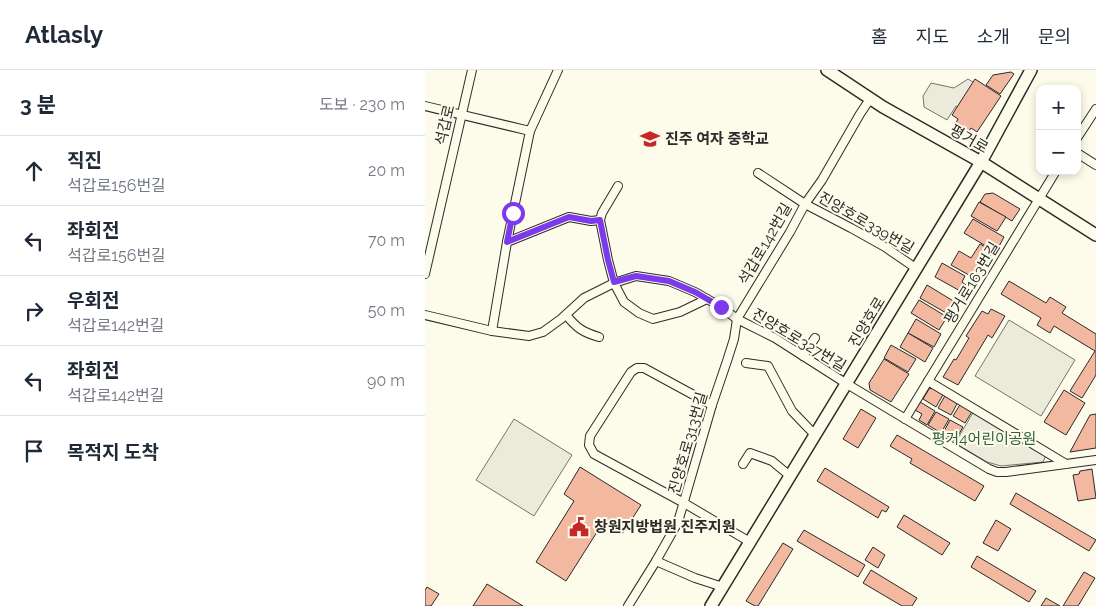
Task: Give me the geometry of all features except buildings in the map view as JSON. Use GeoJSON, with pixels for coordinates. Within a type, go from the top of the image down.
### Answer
{"type":"FeatureCollection","features":[{"type":"Feature","properties":{"kind":"street","name":"석갑로"},"geometry":{"type":"LineString","coordinates":[[425,274],[472,70]]}},
{"type":"Feature","properties":{"kind":"street"},"geometry":{"type":"LineString","coordinates":[[492,331],[507,242],[530,131],[558,70]]}},
{"type":"Feature","properties":{"kind":"street","name":"평거로"},"geometry":{"type":"LineString","coordinates":[[827,70],[870,99],[981,162],[1096,235]]}},
{"type":"Feature","properties":{"kind":"street","name":"진양호로"},"geometry":{"type":"LineString","coordinates":[[711,606],[981,162],[1031,70]]}},
{"type":"Feature","properties":{"kind":"street","name":"진양호로339번길"},"geometry":{"type":"LineString","coordinates":[[870,99],[822,180],[805,204],[885,247],[917,269]]}},
{"type":"Feature","properties":{"kind":"street"},"geometry":{"type":"LineString","coordinates":[[425,106],[530,131]]}},
{"type":"Feature","properties":{"kind":"street"},"geometry":{"type":"LineString","coordinates":[[1081,132],[1096,110]]}},
{"type":"Feature","properties":{"kind":"street"},"geometry":{"type":"LineString","coordinates":[[1081,156],[1096,165]]}},
{"type":"Feature","properties":{"kind":"street"},"geometry":{"type":"LineString","coordinates":[[758,173],[805,204]]}},
{"type":"Feature","properties":{"kind":"street","name":"평거로163번길"},"geometry":{"type":"LineString","coordinates":[[905,419],[1054,175]]}},
{"type":"Feature","properties":{"kind":"street"},"geometry":{"type":"LineString","coordinates":[[618,186],[600,220],[614,282],[624,302],[639,313],[653,319],[680,312],[707,299]]}},
{"type":"Feature","properties":{"kind":"street","name":"석갑로142번길"},"geometry":{"type":"LineString","coordinates":[[737,319],[805,204]]}},
{"type":"Feature","properties":{"kind":"street"},"geometry":{"type":"LineString","coordinates":[[507,242],[569,217],[591,221],[600,220]]}},
{"type":"Feature","properties":{"kind":"street"},"geometry":{"type":"LineString","coordinates":[[425,315],[492,331],[529,336],[543,332],[566,315],[584,298],[614,282],[636,276],[669,281],[695,292],[737,319]]}},
{"type":"Feature","properties":{"kind":"street"},"geometry":{"type":"LineString","coordinates":[[566,315],[585,333],[599,338]]}},
{"type":"Feature","properties":{"kind":"street","name":"진양호로327번길"},"geometry":{"type":"LineString","coordinates":[[737,319],[775,338],[847,384],[989,469],[997,472],[1006,472],[1066,464]]}},
{"type":"Feature","properties":{"kind":"street","name":"진양호로313번길"},"geometry":{"type":"LineString","coordinates":[[737,319],[734,339],[712,405],[684,503],[749,542]]}},
{"type":"Feature","properties":{"kind":"street"},"geometry":{"type":"LineString","coordinates":[[803,356],[815,338]]}},
{"type":"Feature","properties":{"kind":"street"},"geometry":{"type":"LineString","coordinates":[[746,363],[768,366],[792,412],[815,435]]}},
{"type":"Feature","properties":{"kind":"street"},"geometry":{"type":"LineString","coordinates":[[629,606],[657,561],[678,522],[684,503],[594,454],[589,445],[590,436],[631,372],[637,368],[644,368],[712,405]]}},
{"type":"Feature","properties":{"kind":"street"},"geometry":{"type":"LineString","coordinates":[[928,381],[1066,464],[1096,460]]}},
{"type":"Feature","properties":{"kind":"street"},"geometry":{"type":"LineString","coordinates":[[743,464],[750,453],[772,461],[790,476]]}},
{"type":"Feature","properties":{"kind":"street"},"geometry":{"type":"LineString","coordinates":[[657,561],[695,578],[723,587]]}},
{"type":"Feature","properties":{"kind":"green space"},"geometry":{"type":"Polygon","coordinates":[[[1009,320],[1075,360],[1041,416],[975,376],[1009,320]]]}},
{"type":"Feature","properties":{"kind":"green space","name":"평거4어린이공원"},"geometry":{"type":"Polygon","coordinates":[[[974,411],[1046,455],[1043,462],[1001,466],[987,462],[955,443],[974,411]]]}},
{"type":"Feature","properties":{"kind":"shaded area"},"geometry":{"type":"Polygon","coordinates":[[[968,79],[996,96],[981,122],[956,106],[947,120],[924,107],[923,96],[931,83],[954,88],[968,79]]]}},
{"type":"Feature","properties":{"kind":"shaded area"},"geometry":{"type":"Polygon","coordinates":[[[514,419],[572,455],[534,516],[476,480],[514,419]]]}},
{"type":"Feature","properties":{"kind":"place","name":"진주 여자 중학교"},"geometry":{"type":"Point","coordinates":[650,139]}},
{"type":"Feature","properties":{"kind":"place","name":"창원지방법원 진주지원"},"geometry":{"type":"Point","coordinates":[579,527]}},
{"type":"Feature","properties":{"kind":"route"},"geometry":{"type":"LineString","coordinates":[[513,213],[507,242],[569,217],[591,221],[600,220],[614,282],[636,276],[669,281],[695,292],[721,307]]}}]}
